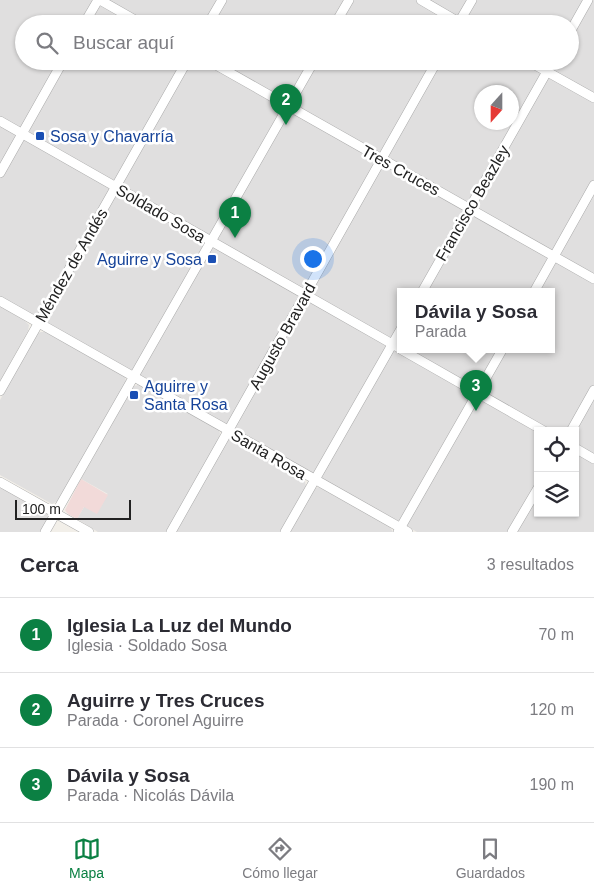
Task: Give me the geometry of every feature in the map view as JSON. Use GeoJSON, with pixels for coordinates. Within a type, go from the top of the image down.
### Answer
{"type":"FeatureCollection","features":[{"type":"Feature","properties":{"kind":"street"},"geometry":{"type":"LineString","coordinates":[[90,15],[99,0],[126,15]]}},
{"type":"Feature","properties":{"kind":"street"},"geometry":{"type":"LineString","coordinates":[[213,15],[222,0]]}},
{"type":"Feature","properties":{"kind":"street"},"geometry":{"type":"LineString","coordinates":[[340,15],[349,0]]}},
{"type":"Feature","properties":{"kind":"street"},"geometry":{"type":"LineString","coordinates":[[421,0],[446,15]]}},
{"type":"Feature","properties":{"kind":"street"},"geometry":{"type":"LineString","coordinates":[[464,15],[472,0]]}},
{"type":"Feature","properties":{"kind":"street"},"geometry":{"type":"LineString","coordinates":[[579,16],[588,0]]}},
{"type":"Feature","properties":{"kind":"street"},"geometry":{"type":"LineString","coordinates":[[0,173],[58,70]]}},
{"type":"Feature","properties":{"kind":"street","name":"Méndez de Andés"},"geometry":{"type":"LineString","coordinates":[[0,391],[182,70]]}},
{"type":"Feature","properties":{"kind":"street","name":"Tres Cruces"},"geometry":{"type":"LineString","coordinates":[[225,70],[594,279]]}},
{"type":"Feature","properties":{"kind":"street"},"geometry":{"type":"LineString","coordinates":[[45,532],[309,70]]}},
{"type":"Feature","properties":{"kind":"street","name":"Augusto Bravard"},"geometry":{"type":"LineString","coordinates":[[171,532],[432,70]]}},
{"type":"Feature","properties":{"kind":"street"},"geometry":{"type":"LineString","coordinates":[[544,70],[594,98]]}},
{"type":"Feature","properties":{"kind":"street","name":"Francisco Beazley"},"geometry":{"type":"LineString","coordinates":[[424,288],[547,72]]}},
{"type":"Feature","properties":{"kind":"street","name":"Soldado Sosa"},"geometry":{"type":"LineString","coordinates":[[0,121],[397,346]]}},
{"type":"Feature","properties":{"kind":"street"},"geometry":{"type":"LineString","coordinates":[[536,288],[594,185]]}},
{"type":"Feature","properties":{"kind":"street","name":"Santa Rosa"},"geometry":{"type":"LineString","coordinates":[[0,301],[402,531]]}},
{"type":"Feature","properties":{"kind":"street"},"geometry":{"type":"LineString","coordinates":[[285,532],[397,336]]}},
{"type":"Feature","properties":{"kind":"street","name":"Soldado Sosa"},"geometry":{"type":"LineString","coordinates":[[409,353],[537,427]]}},
{"type":"Feature","properties":{"kind":"street"},"geometry":{"type":"LineString","coordinates":[[402,531],[500,353]]}},
{"type":"Feature","properties":{"kind":"street"},"geometry":{"type":"LineString","coordinates":[[573,427],[594,390]]}},
{"type":"Feature","properties":{"kind":"street"},"geometry":{"type":"LineString","coordinates":[[579,450],[594,459]]}},
{"type":"Feature","properties":{"kind":"street"},"geometry":{"type":"LineString","coordinates":[[0,482],[89,532]]}},
{"type":"Feature","properties":{"kind":"street"},"geometry":{"type":"LineString","coordinates":[[512,532],[534,495]]}},
{"type":"Feature","properties":{"kind":"shaded area"},"geometry":{"type":"Polygon","coordinates":[[[0,0],[594,0],[594,532],[417,532],[0,296],[0,0]]]}},
{"type":"Feature","properties":{"kind":"shaded area"},"geometry":{"type":"Polygon","coordinates":[[[0,306],[29,325],[28,331],[0,381],[0,306]]]}},
{"type":"Feature","properties":{"kind":"shaded area"},"geometry":{"type":"Polygon","coordinates":[[[45,332],[121,374],[125,377],[126,381],[58,501],[52,504],[0,475],[0,400],[38,333],[45,332]]]}},
{"type":"Feature","properties":{"kind":"shaded area"},"geometry":{"type":"Polygon","coordinates":[[[138,385],[218,429],[220,433],[219,439],[166,532],[98,532],[77,519],[84,507],[108,494],[81,479],[132,388],[138,385]]]}},
{"type":"Feature","properties":{"kind":"shaded area"},"geometry":{"type":"Polygon","coordinates":[[[231,438],[303,478],[305,481],[306,487],[281,532],[175,532],[227,440],[231,438]]]}},
{"type":"Feature","properties":{"kind":"shaded area"},"geometry":{"type":"Polygon","coordinates":[[[81,479],[108,495],[97,514],[84,507],[77,519],[65,510],[81,479]]]}},
{"type":"Feature","properties":{"kind":"shaded area"},"geometry":{"type":"Polygon","coordinates":[[[0,485],[46,511],[49,519],[42,532],[0,532],[0,485]]]}},
{"type":"Feature","properties":{"kind":"shaded area"},"geometry":{"type":"Polygon","coordinates":[[[319,487],[389,526],[393,532],[289,532],[315,488],[319,487]]]}},
{"type":"Feature","properties":{"kind":"place","name":"Aguirre y Tres Cruces"},"geometry":{"type":"Point","coordinates":[286,125]}},
{"type":"Feature","properties":{"kind":"place","name":"Sosa y Chavarría"},"geometry":{"type":"Point","coordinates":[40,136]}},
{"type":"Feature","properties":{"kind":"place","name":"Iglesia La Luz del Mundo"},"geometry":{"type":"Point","coordinates":[235,238]}},
{"type":"Feature","properties":{"kind":"place","name":"Aguirre y Sosa"},"geometry":{"type":"Point","coordinates":[212,259]}},
{"type":"Feature","properties":{"kind":"place","name":"Aguirre y Santa Rosa"},"geometry":{"type":"Point","coordinates":[134,395]}},
{"type":"Feature","properties":{"kind":"place","name":"Dávila y Sosa"},"geometry":{"type":"Point","coordinates":[476,411]}}]}
